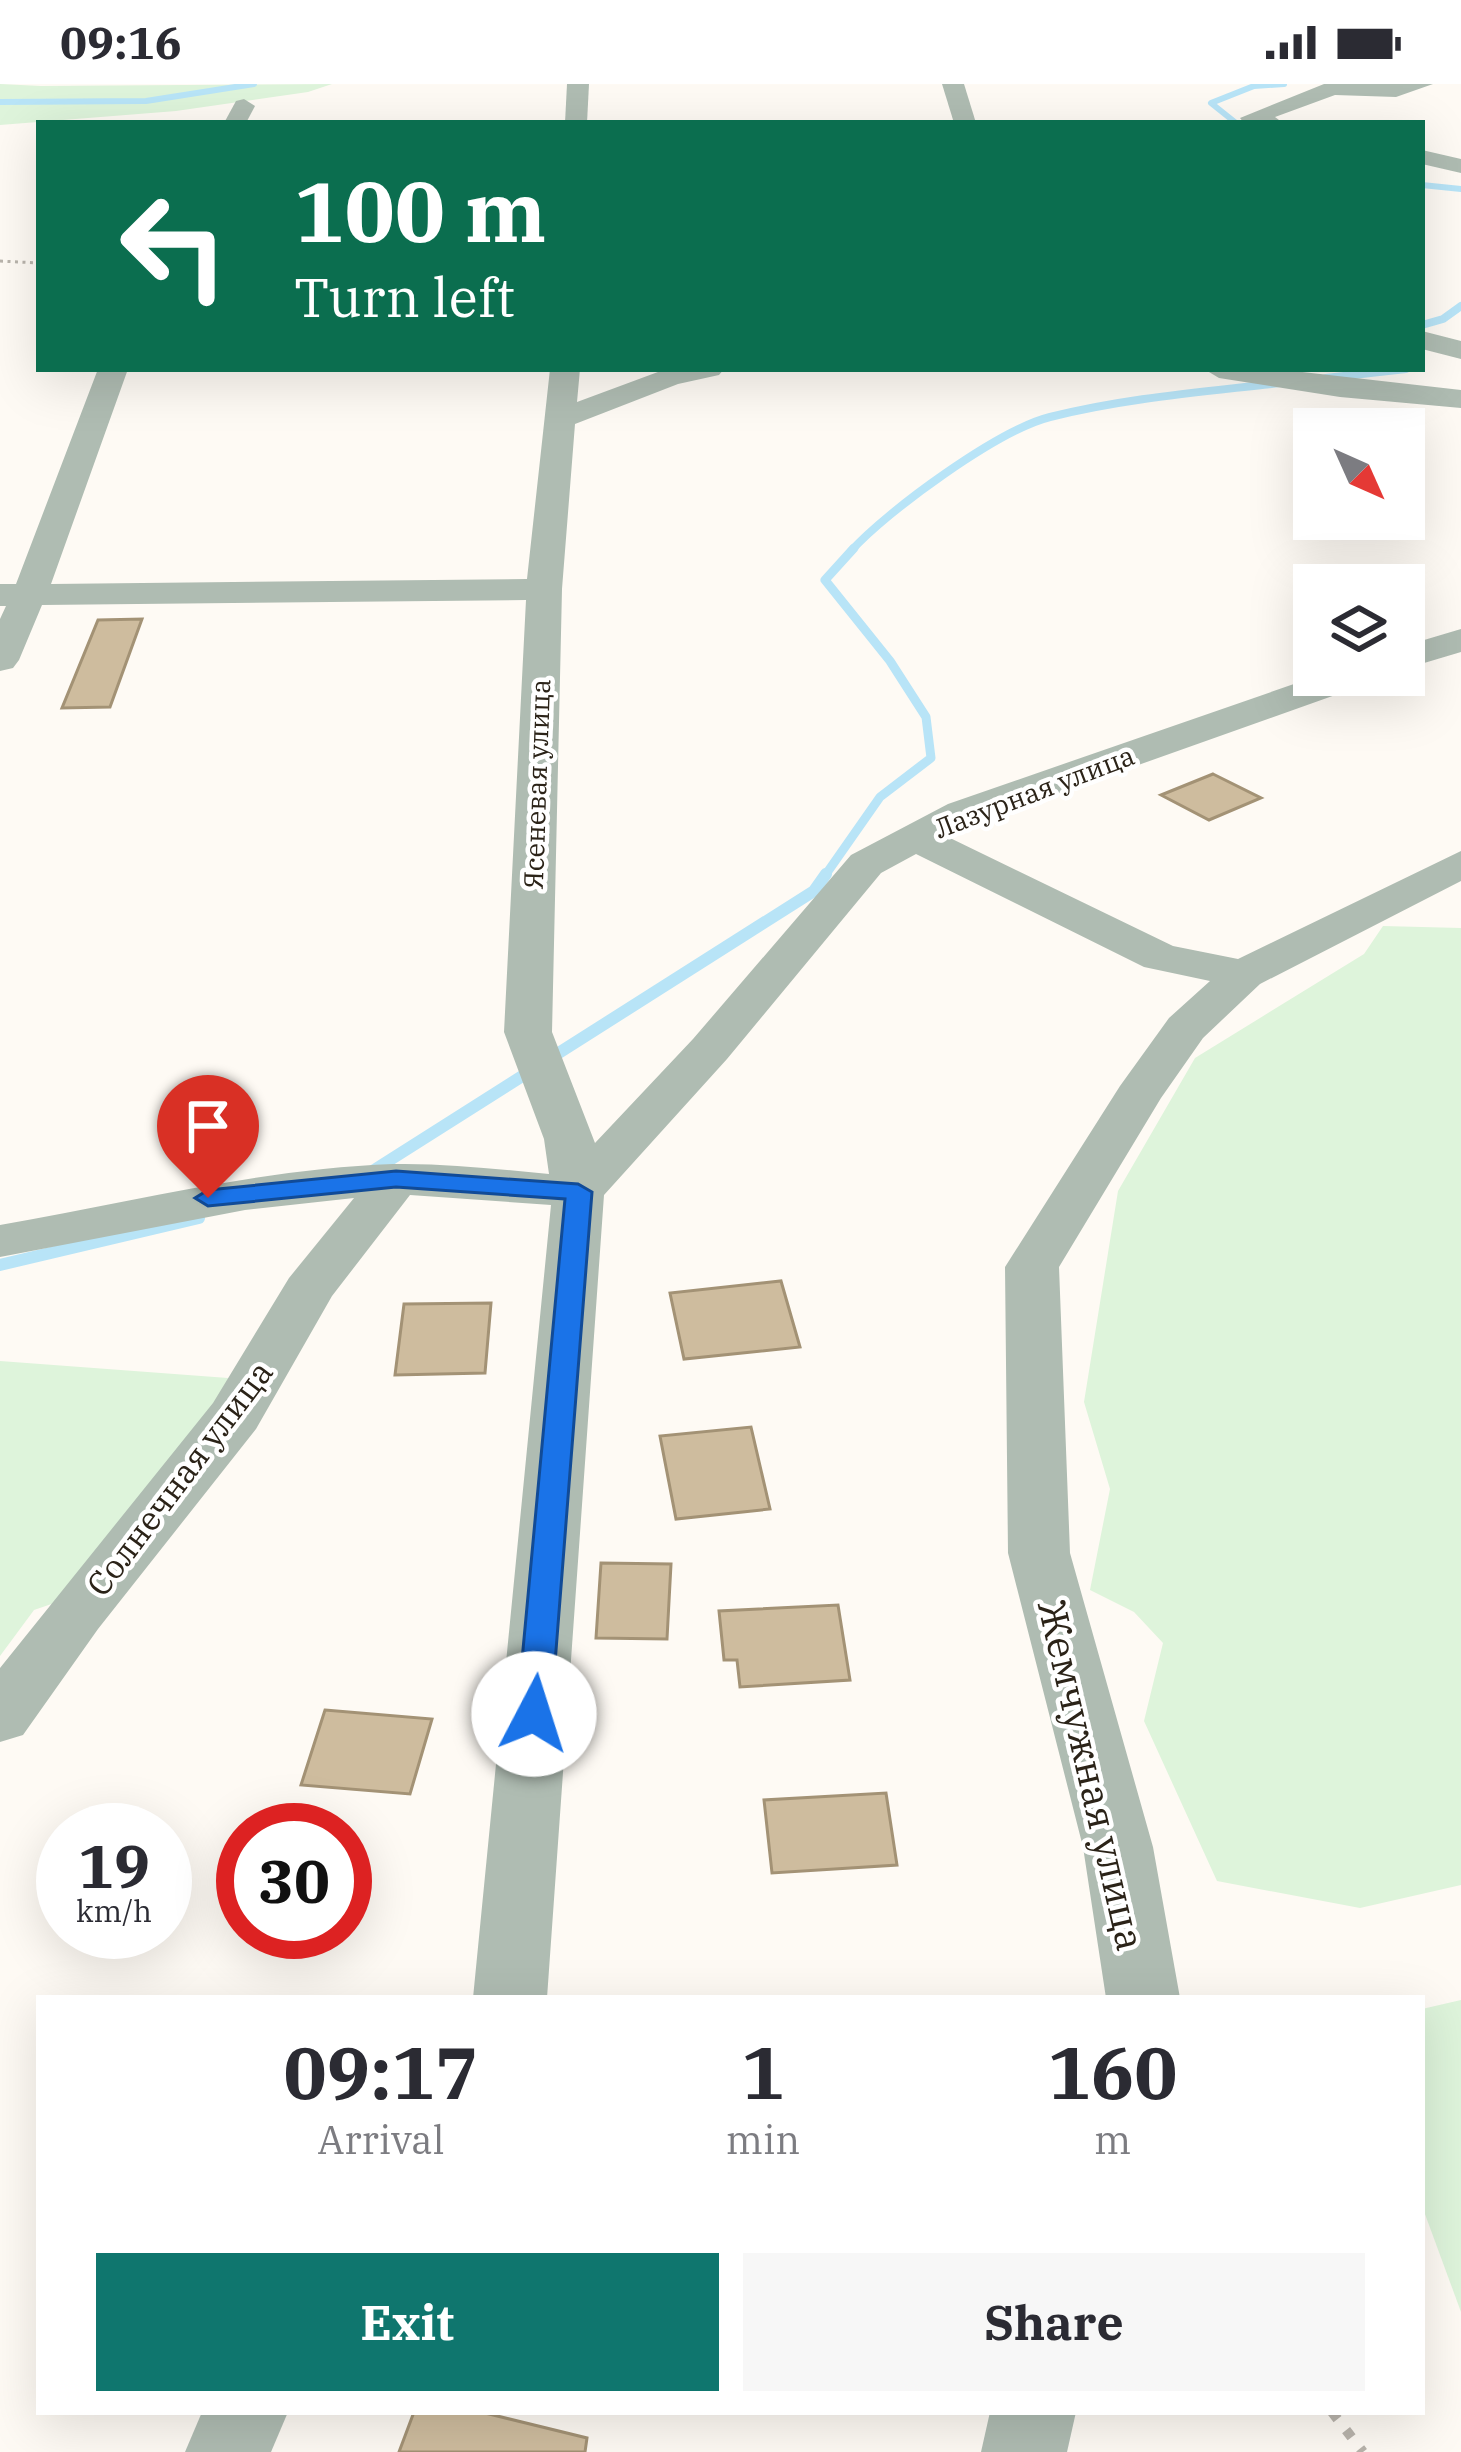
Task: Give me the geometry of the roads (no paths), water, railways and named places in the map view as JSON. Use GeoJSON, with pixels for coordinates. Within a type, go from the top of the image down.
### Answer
{"type":"FeatureCollection","features":[{"type":"Feature","properties":{"kind":"street"},"geometry":{"type":"LineString","coordinates":[[576,120],[578,84]]}},
{"type":"Feature","properties":{"kind":"street"},"geometry":{"type":"LineString","coordinates":[[953,84],[964,120]]}},
{"type":"Feature","properties":{"kind":"street"},"geometry":{"type":"LineString","coordinates":[[1259,120],[1251,118],[1334,88],[1396,90],[1422,84]]}},
{"type":"Feature","properties":{"kind":"street"},"geometry":{"type":"LineString","coordinates":[[1425,158],[1461,166]]}},
{"type":"Feature","properties":{"kind":"street"},"geometry":{"type":"LineString","coordinates":[[1425,341],[1461,350]]}},
{"type":"Feature","properties":{"kind":"street"},"geometry":{"type":"LineString","coordinates":[[0,660],[15,594],[112,372]]}},
{"type":"Feature","properties":{"kind":"street","name":"Ясеневая улица"},"geometry":{"type":"LineString","coordinates":[[565,372],[544,590],[528,1032],[569,1138],[578,1192]]}},
{"type":"Feature","properties":{"kind":"street"},"geometry":{"type":"LineString","coordinates":[[561,418],[694,372]]}},
{"type":"Feature","properties":{"kind":"street"},"geometry":{"type":"LineString","coordinates":[[1239,372],[1461,399]]}},
{"type":"Feature","properties":{"kind":"street"},"geometry":{"type":"LineString","coordinates":[[15,594],[544,590]]}},
{"type":"Feature","properties":{"kind":"street"},"geometry":{"type":"LineString","coordinates":[[1425,651],[1461,640]]}},
{"type":"Feature","properties":{"kind":"street","name":"Лазурная улица"},"geometry":{"type":"LineString","coordinates":[[915,837],[963,813],[1296,696]]}},
{"type":"Feature","properties":{"kind":"street"},"geometry":{"type":"LineString","coordinates":[[510,1995],[578,1192],[710,1049],[866,864],[915,837]]}},
{"type":"Feature","properties":{"kind":"street","name":"Лазурная улица"},"geometry":{"type":"LineString","coordinates":[[915,837],[1160,957],[1244,974]]}},
{"type":"Feature","properties":{"kind":"street","name":"Жемчужная улица"},"geometry":{"type":"LineString","coordinates":[[1143,1995],[1118,1847],[1039,1553],[1031,1267],[1137,1096],[1186,1028],[1244,974],[1461,864]]}},
{"type":"Feature","properties":{"kind":"street"},"geometry":{"type":"LineString","coordinates":[[0,1241],[145,1217],[208,1198],[396,1179],[578,1192]]}},
{"type":"Feature","properties":{"kind":"street","name":"Солнечная улица"},"geometry":{"type":"LineString","coordinates":[[0,1717],[76,1613],[235,1415],[308,1290],[396,1179]]}},
{"type":"Feature","properties":{"kind":"street"},"geometry":{"type":"LineString","coordinates":[[228,2452],[243,2415]]}},
{"type":"Feature","properties":{"kind":"street"},"geometry":{"type":"LineString","coordinates":[[1024,2452],[1032,2415]]}},
{"type":"Feature","properties":{"kind":"waterway"},"geometry":{"type":"LineString","coordinates":[[0,102],[146,101],[254,84]]}},
{"type":"Feature","properties":{"kind":"waterway"},"geometry":{"type":"LineString","coordinates":[[1232,120],[1211,103],[1254,86],[1284,84]]}},
{"type":"Feature","properties":{"kind":"waterway"},"geometry":{"type":"LineString","coordinates":[[1425,185],[1461,189]]}},
{"type":"Feature","properties":{"kind":"waterway"},"geometry":{"type":"LineString","coordinates":[[1425,324],[1461,306]]}},
{"type":"Feature","properties":{"kind":"waterway"},"geometry":{"type":"LineString","coordinates":[[1326,378],[1379,372]]}},
{"type":"Feature","properties":{"kind":"waterway"},"geometry":{"type":"LineString","coordinates":[[854,548],[945,474],[1028,425],[1107,405],[1280,383]]}},
{"type":"Feature","properties":{"kind":"waterway"},"geometry":{"type":"LineString","coordinates":[[824,877],[880,797],[931,758],[926,717],[890,661],[825,580],[854,548]]}},
{"type":"Feature","properties":{"kind":"waterway"},"geometry":{"type":"LineString","coordinates":[[851,551],[854,548]]}},
{"type":"Feature","properties":{"kind":"waterway"},"geometry":{"type":"LineString","coordinates":[[371,1172],[814,891],[826,874]]}},
{"type":"Feature","properties":{"kind":"waterway"},"geometry":{"type":"LineString","coordinates":[[0,1265],[199,1218]]}}]}
